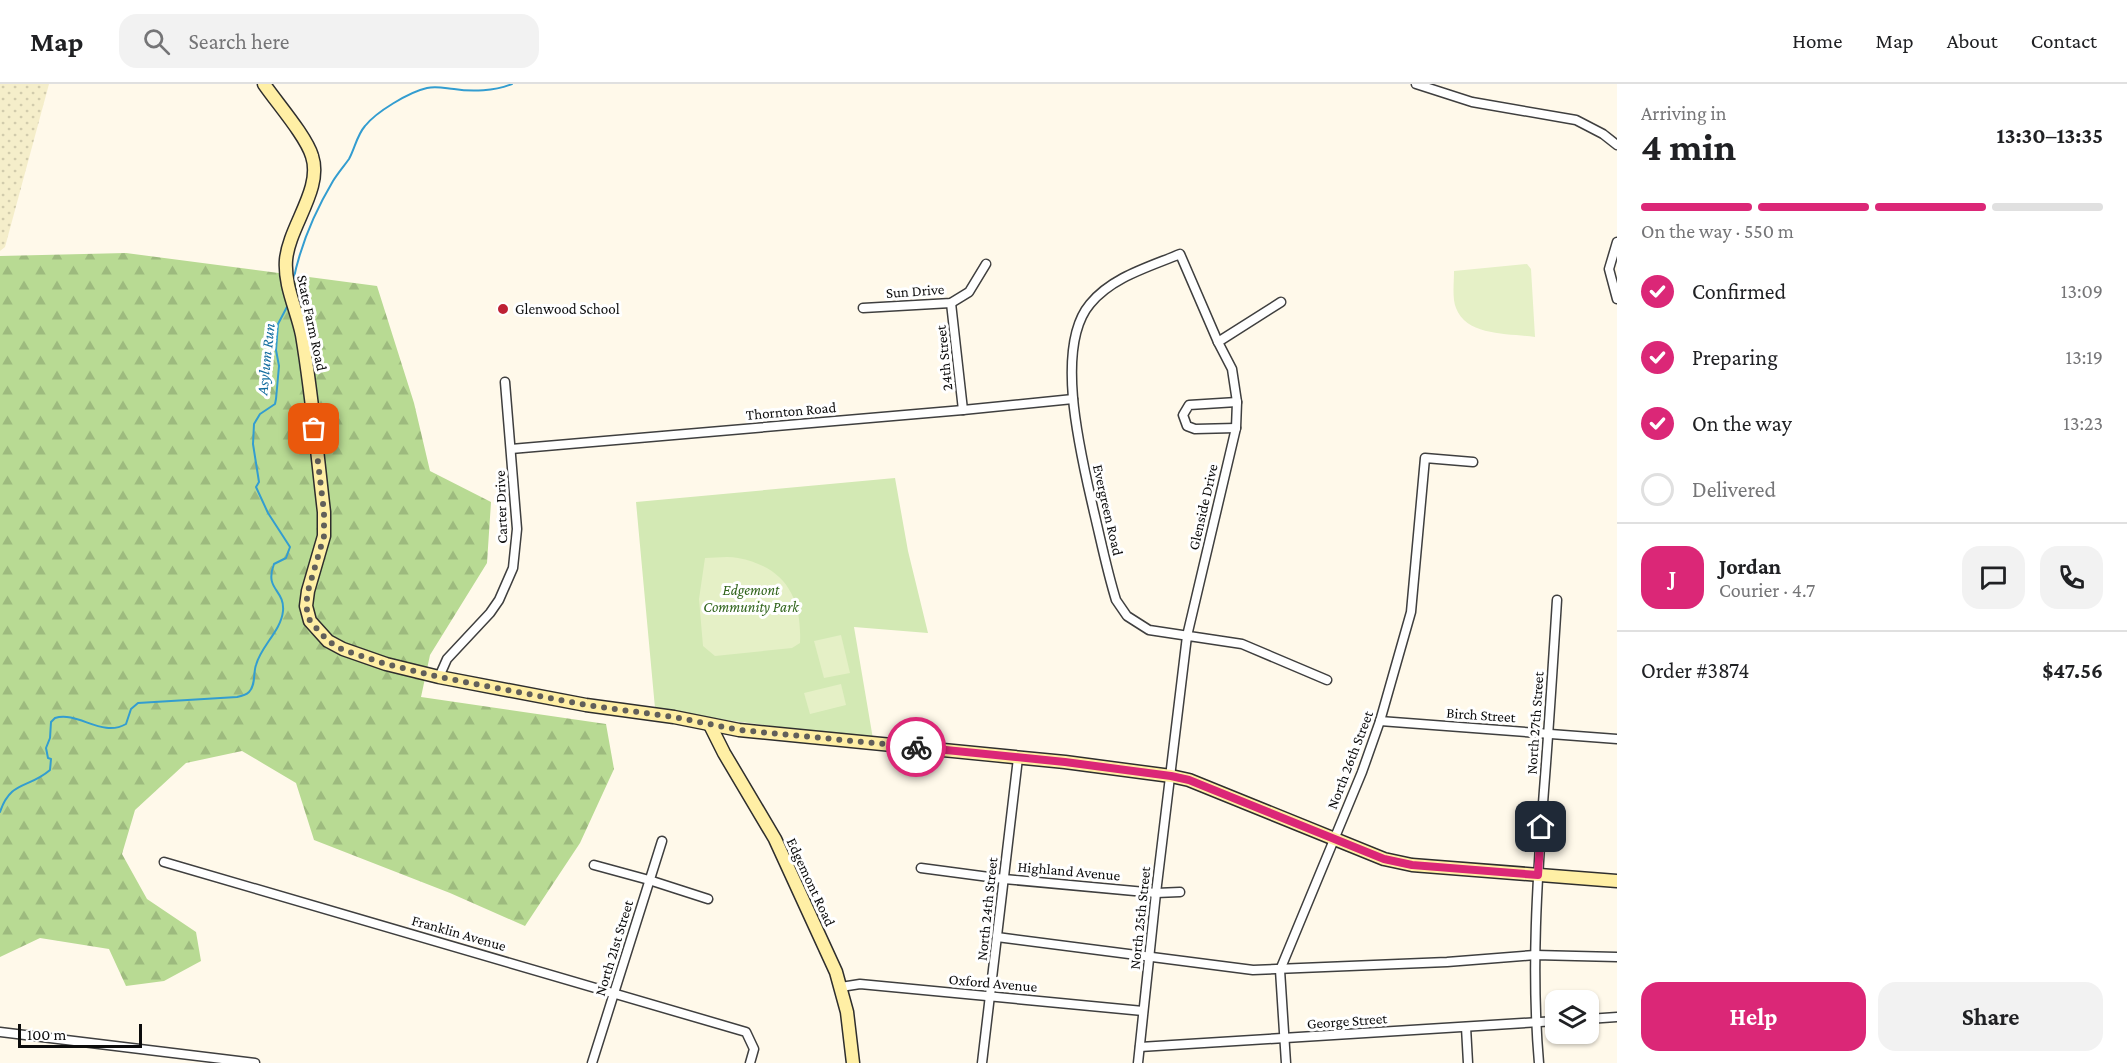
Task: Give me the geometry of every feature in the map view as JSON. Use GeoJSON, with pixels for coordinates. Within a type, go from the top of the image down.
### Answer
{"type":"FeatureCollection","features":[{"type":"Feature","properties":{"kind":"street","name":"State Farm Road"},"geometry":{"type":"LineString","coordinates":[[264,84],[312,156],[313,182],[289,244],[286,260],[288,285],[301,332],[307,366],[324,512],[324,536],[306,606],[310,621],[328,641],[343,650],[386,664],[439,677]]}},
{"type":"Feature","properties":{"kind":"street"},"geometry":{"type":"LineString","coordinates":[[1416,84],[1472,102],[1576,120],[1603,134],[1617,145]]}},
{"type":"Feature","properties":{"kind":"street"},"geometry":{"type":"LineString","coordinates":[[1617,242],[1609,269],[1617,299]]}},
{"type":"Feature","properties":{"kind":"street","name":"Glenside Drive"},"geometry":{"type":"LineString","coordinates":[[1171,776],[1187,636],[1236,429],[1237,402],[1232,369],[1180,254]]}},
{"type":"Feature","properties":{"kind":"street","name":"Evergreen Road"},"geometry":{"type":"LineString","coordinates":[[1180,254],[1104,288],[1088,306],[1078,324],[1073,347],[1073,399],[1079,443],[1116,600],[1127,616],[1149,630],[1242,644],[1327,680]]}},
{"type":"Feature","properties":{"kind":"street","name":"Sun Drive"},"geometry":{"type":"LineString","coordinates":[[863,308],[951,303],[969,292],[986,264]]}},
{"type":"Feature","properties":{"kind":"street"},"geometry":{"type":"LineString","coordinates":[[1218,342],[1281,302]]}},
{"type":"Feature","properties":{"kind":"street","name":"24th Street"},"geometry":{"type":"LineString","coordinates":[[951,303],[963,410]]}},
{"type":"Feature","properties":{"kind":"street","name":"Carter Drive"},"geometry":{"type":"LineString","coordinates":[[439,677],[447,659],[490,613],[499,600],[513,568],[517,529],[505,382]]}},
{"type":"Feature","properties":{"kind":"street","name":"Thornton Road"},"geometry":{"type":"LineString","coordinates":[[511,449],[1073,399]]}},
{"type":"Feature","properties":{"kind":"street"},"geometry":{"type":"LineString","coordinates":[[1236,429],[1195,429],[1187,426],[1183,415],[1189,405],[1237,402]]}},
{"type":"Feature","properties":{"kind":"street","name":"North 26th Street"},"geometry":{"type":"LineString","coordinates":[[1286,1063],[1280,970],[1362,772],[1380,721],[1411,612],[1425,459],[1473,462]]}},
{"type":"Feature","properties":{"kind":"street","name":"North 27th Street"},"geometry":{"type":"LineString","coordinates":[[1539,1063],[1535,1022],[1534,955],[1557,600]]}},
{"type":"Feature","properties":{"kind":"street"},"geometry":{"type":"LineString","coordinates":[[439,677],[586,705],[674,717],[739,730],[1171,776],[1189,780],[1384,859],[1412,865],[1617,881]]}},
{"type":"Feature","properties":{"kind":"street","name":"Birch Street"},"geometry":{"type":"LineString","coordinates":[[1380,721],[1617,739]]}},
{"type":"Feature","properties":{"kind":"street","name":"Edgemont Road"},"geometry":{"type":"LineString","coordinates":[[710,725],[775,839],[836,972],[847,1012],[853,1063]]}},
{"type":"Feature","properties":{"kind":"street","name":"North 24th Street"},"geometry":{"type":"LineString","coordinates":[[982,1063],[1018,758]]}},
{"type":"Feature","properties":{"kind":"street","name":"North 25th Street"},"geometry":{"type":"LineString","coordinates":[[1138,1063],[1171,776]]}},
{"type":"Feature","properties":{"kind":"street","name":"North 21st Street"},"geometry":{"type":"LineString","coordinates":[[592,1063],[662,841]]}},
{"type":"Feature","properties":{"kind":"street","name":"Franklin Avenue"},"geometry":{"type":"LineString","coordinates":[[164,861],[746,1032],[754,1049],[750,1063]]}},
{"type":"Feature","properties":{"kind":"street"},"geometry":{"type":"LineString","coordinates":[[594,865],[708,899]]}},
{"type":"Feature","properties":{"kind":"street","name":"Highland Avenue"},"geometry":{"type":"LineString","coordinates":[[921,868],[1004,879],[1156,893],[1180,892]]}},
{"type":"Feature","properties":{"kind":"street"},"geometry":{"type":"LineString","coordinates":[[997,937],[1253,970],[1447,962],[1534,955],[1576,954],[1617,957]]}},
{"type":"Feature","properties":{"kind":"street","name":"Oxford Avenue"},"geometry":{"type":"LineString","coordinates":[[841,987],[860,984],[1143,1011]]}},
{"type":"Feature","properties":{"kind":"street"},"geometry":{"type":"LineString","coordinates":[[1599,1018],[1617,1017]]}},
{"type":"Feature","properties":{"kind":"street","name":"George Street"},"geometry":{"type":"LineString","coordinates":[[1140,1047],[1545,1022]]}},
{"type":"Feature","properties":{"kind":"street"},"geometry":{"type":"LineString","coordinates":[[1466,1027],[1468,1063]]}},
{"type":"Feature","properties":{"kind":"street"},"geometry":{"type":"LineString","coordinates":[[0,1032],[255,1063]]}},
{"type":"Feature","properties":{"kind":"shaded area"},"geometry":{"type":"Polygon","coordinates":[[[0,84],[49,84],[5,247],[0,251],[0,84]]]}},
{"type":"Feature","properties":{"kind":"green space"},"geometry":{"type":"Polygon","coordinates":[[[126,253],[377,286],[414,403],[430,471],[491,502],[487,563],[430,655],[421,697],[606,724],[614,769],[580,843],[525,926],[450,893],[314,840],[296,783],[242,751],[186,763],[135,810],[122,854],[147,899],[196,932],[201,961],[164,981],[126,986],[109,949],[40,938],[0,957],[0,256],[126,253]]]}},
{"type":"Feature","properties":{"kind":"green space"},"geometry":{"type":"Polygon","coordinates":[[[1527,264],[1531,269],[1535,337],[1479,329],[1462,317],[1454,300],[1454,271],[1527,264]]]}},
{"type":"Feature","properties":{"kind":"green space","name":"Edgemont Community Park"},"geometry":{"type":"Polygon","coordinates":[[[895,478],[908,551],[928,633],[854,627],[873,739],[726,720],[655,708],[636,502],[895,478]]]}},
{"type":"Feature","properties":{"kind":"green space"},"geometry":{"type":"Polygon","coordinates":[[[726,557],[754,562],[779,577],[794,598],[800,627],[800,643],[792,648],[715,656],[703,646],[699,599],[705,558],[726,557]]]}},
{"type":"Feature","properties":{"kind":"green space"},"geometry":{"type":"Polygon","coordinates":[[[841,635],[850,673],[824,678],[814,641],[841,635]]]}},
{"type":"Feature","properties":{"kind":"green space"},"geometry":{"type":"Polygon","coordinates":[[[841,684],[846,705],[810,714],[804,693],[841,684]]]}},
{"type":"Feature","properties":{"kind":"waterway","name":"Asylum Run"},"geometry":{"type":"LineString","coordinates":[[293,282],[304,243],[320,205],[333,181],[349,159],[360,133],[370,121],[402,98],[427,88],[483,90],[512,84]]}},
{"type":"Feature","properties":{"kind":"waterway","name":"Asylum Run"},"geometry":{"type":"LineString","coordinates":[[0,812],[9,795],[50,770],[51,759],[48,758],[46,748],[50,738],[51,722],[55,718],[72,718],[108,728],[117,727],[126,724],[131,709],[138,703],[237,697],[247,694],[251,689],[259,658],[279,625],[283,611],[281,598],[271,579],[274,564],[286,558],[290,547],[268,513],[256,487],[259,482],[253,444],[254,424],[260,414],[275,404],[279,366],[276,350],[278,324],[288,305]]}},
{"type":"Feature","properties":{"kind":"way so far"},"geometry":{"type":"LineString","coordinates":[[314,429],[324,512],[324,536],[306,606],[310,621],[318,632],[343,650],[386,664],[439,677],[586,705],[674,717],[739,730],[916,747]]}},
{"type":"Feature","properties":{"kind":"place","name":"Glenwood School"},"geometry":{"type":"Point","coordinates":[503,309]}},
{"type":"Feature","properties":{"kind":"route"},"geometry":{"type":"LineString","coordinates":[[916,747],[1065,762],[1189,780],[1384,859],[1412,865],[1538,875],[1541,827]]}}]}
